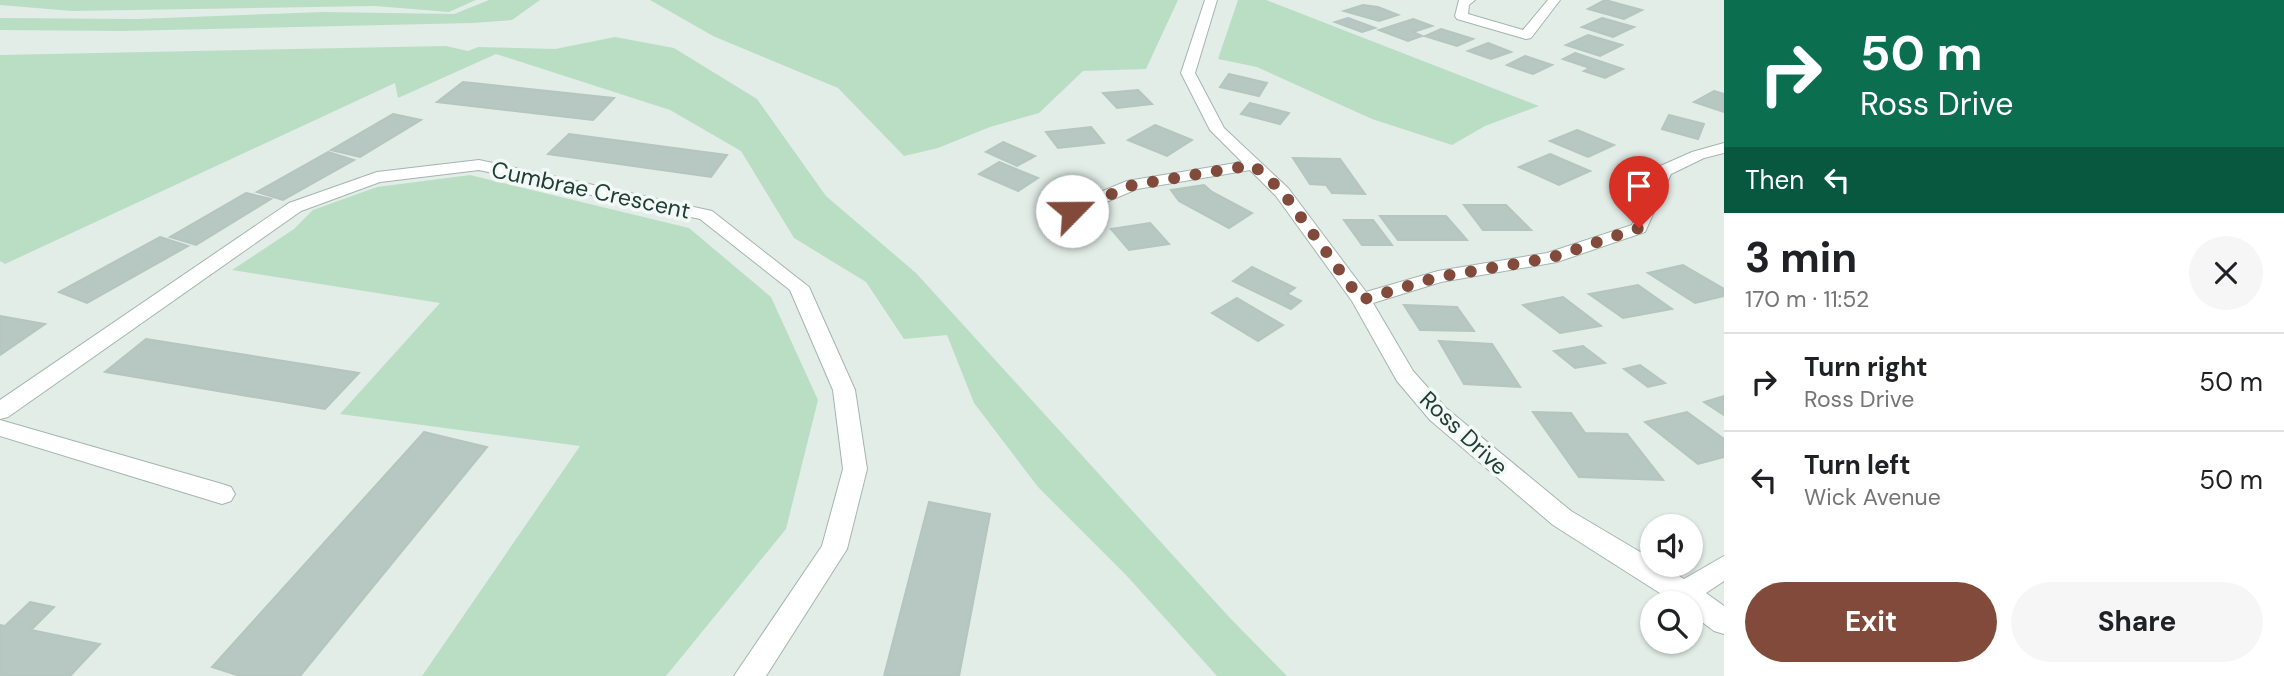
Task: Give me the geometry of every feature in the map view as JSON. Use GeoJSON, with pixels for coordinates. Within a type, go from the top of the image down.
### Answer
{"type":"FeatureCollection","features":[{"type":"Feature","properties":{"kind":"street","name":"Ross Drive"},"geometry":{"type":"LineString","coordinates":[[1211,0],[1188,73],[1218,130],[1282,191],[1361,300],[1405,376],[1438,414],[1562,518],[1681,591]]}},
{"type":"Feature","properties":{"kind":"street"},"geometry":{"type":"LineString","coordinates":[[1469,0],[1463,3],[1461,16],[1526,36],[1554,0]]}},
{"type":"Feature","properties":{"kind":"street"},"geometry":{"type":"LineString","coordinates":[[1361,300],[1438,277],[1550,258],[1639,228],[1664,172],[1698,155],[1724,148]]}},
{"type":"Feature","properties":{"kind":"street","name":"Cumbrae Crescent"},"geometry":{"type":"LineString","coordinates":[[0,411],[295,207],[377,177],[479,165],[706,215],[799,288],[844,390],[855,469],[834,549],[749,676]]}},
{"type":"Feature","properties":{"kind":"street"},"geometry":{"type":"LineString","coordinates":[[1072,211],[1133,185],[1253,165]]}},
{"type":"Feature","properties":{"kind":"street"},"geometry":{"type":"LineString","coordinates":[[0,428],[222,494]]}},
{"type":"Feature","properties":{"kind":"street"},"geometry":{"type":"LineString","coordinates":[[1687,591],[1724,567]]}},
{"type":"Feature","properties":{"kind":"street","name":"Ross Drive"},"geometry":{"type":"LineString","coordinates":[[1703,607],[1724,622]]}},
{"type":"Feature","properties":{"kind":"green space"},"geometry":{"type":"Polygon","coordinates":[[[0,0],[476,0],[449,12],[375,6],[72,11],[0,5],[0,0]]]}},
{"type":"Feature","properties":{"kind":"green space"},"geometry":{"type":"Polygon","coordinates":[[[489,0],[540,0],[512,20],[473,23],[121,31],[0,30],[0,18],[137,19],[324,12],[454,14],[489,0]]]}},
{"type":"Feature","properties":{"kind":"green space"},"geometry":{"type":"Polygon","coordinates":[[[650,0],[1178,0],[1146,69],[1083,71],[1039,113],[990,127],[938,148],[904,156],[838,88],[713,36],[650,0]]]}},
{"type":"Feature","properties":{"kind":"green space"},"geometry":{"type":"Polygon","coordinates":[[[1238,0],[1266,0],[1539,106],[1485,126],[1452,145],[1372,119],[1257,67],[1218,59],[1238,0]]]}},
{"type":"Feature","properties":{"kind":"green space"},"geometry":{"type":"Polygon","coordinates":[[[615,37],[674,48],[757,99],[826,196],[916,273],[1230,618],[1287,676],[1217,676],[1126,575],[1038,487],[974,403],[947,335],[904,339],[866,282],[794,238],[741,151],[670,110],[496,54],[398,98],[395,83],[5,264],[0,261],[0,55],[446,46],[468,51],[478,47],[555,49],[615,37]]]}},
{"type":"Feature","properties":{"kind":"green space"},"geometry":{"type":"Polygon","coordinates":[[[470,175],[689,228],[771,297],[818,400],[786,529],[666,676],[422,676],[580,446],[340,414],[440,303],[232,270],[294,229],[313,210],[377,187],[470,175]]]}},
{"type":"Feature","properties":{"kind":"building"},"geometry":{"type":"Polygon","coordinates":[[[1605,0],[1642,10],[1624,19],[1588,9],[1605,0]]]}},
{"type":"Feature","properties":{"kind":"building"},"geometry":{"type":"Polygon","coordinates":[[[1363,5],[1378,7],[1398,15],[1379,21],[1344,11],[1363,5]]]}},
{"type":"Feature","properties":{"kind":"building"},"geometry":{"type":"Polygon","coordinates":[[[1348,18],[1375,28],[1362,32],[1335,22],[1348,18]]]}},
{"type":"Feature","properties":{"kind":"building"},"geometry":{"type":"Polygon","coordinates":[[[1602,18],[1634,27],[1613,37],[1582,27],[1602,18]]]}},
{"type":"Feature","properties":{"kind":"building"},"geometry":{"type":"Polygon","coordinates":[[[1413,19],[1432,26],[1413,32],[1422,36],[1408,41],[1379,30],[1413,19]]]}},
{"type":"Feature","properties":{"kind":"building"},"geometry":{"type":"Polygon","coordinates":[[[1441,29],[1473,39],[1457,46],[1425,36],[1441,29]]]}},
{"type":"Feature","properties":{"kind":"building"},"geometry":{"type":"Polygon","coordinates":[[[1588,35],[1622,45],[1600,56],[1566,45],[1588,35]]]}},
{"type":"Feature","properties":{"kind":"building"},"geometry":{"type":"Polygon","coordinates":[[[1488,43],[1511,52],[1491,59],[1468,51],[1488,43]]]}},
{"type":"Feature","properties":{"kind":"building"},"geometry":{"type":"Polygon","coordinates":[[[1575,53],[1623,69],[1605,78],[1584,71],[1590,68],[1563,59],[1575,53]]]}},
{"type":"Feature","properties":{"kind":"building"},"geometry":{"type":"Polygon","coordinates":[[[1525,56],[1552,65],[1533,74],[1507,65],[1525,56]]]}},
{"type":"Feature","properties":{"kind":"building"},"geometry":{"type":"Polygon","coordinates":[[[1229,74],[1267,83],[1259,96],[1220,87],[1229,74]]]}},
{"type":"Feature","properties":{"kind":"building"},"geometry":{"type":"Polygon","coordinates":[[[463,82],[614,98],[593,120],[437,102],[463,82]]]}},
{"type":"Feature","properties":{"kind":"building"},"geometry":{"type":"Polygon","coordinates":[[[1138,90],[1152,104],[1117,108],[1103,93],[1138,90]]]}},
{"type":"Feature","properties":{"kind":"building"},"geometry":{"type":"Polygon","coordinates":[[[1714,91],[1724,94],[1724,112],[1694,102],[1714,91]]]}},
{"type":"Feature","properties":{"kind":"building"},"geometry":{"type":"Polygon","coordinates":[[[1250,103],[1289,113],[1280,124],[1241,114],[1250,103]]]}},
{"type":"Feature","properties":{"kind":"building"},"geometry":{"type":"Polygon","coordinates":[[[393,114],[421,120],[360,157],[331,150],[393,114]]]}},
{"type":"Feature","properties":{"kind":"building"},"geometry":{"type":"Polygon","coordinates":[[[1669,115],[1704,124],[1698,139],[1662,129],[1669,115]]]}},
{"type":"Feature","properties":{"kind":"building"},"geometry":{"type":"Polygon","coordinates":[[[1155,125],[1192,140],[1167,156],[1128,140],[1155,125]]]}},
{"type":"Feature","properties":{"kind":"building"},"geometry":{"type":"Polygon","coordinates":[[[1091,127],[1104,143],[1058,148],[1046,132],[1091,127]]]}},
{"type":"Feature","properties":{"kind":"building"},"geometry":{"type":"Polygon","coordinates":[[[1577,130],[1614,145],[1588,157],[1550,141],[1577,130]]]}},
{"type":"Feature","properties":{"kind":"building"},"geometry":{"type":"Polygon","coordinates":[[[569,134],[727,155],[711,177],[548,154],[569,134]]]}},
{"type":"Feature","properties":{"kind":"building"},"geometry":{"type":"Polygon","coordinates":[[[1003,142],[1035,156],[1017,166],[986,152],[1003,142]]]}},
{"type":"Feature","properties":{"kind":"building"},"geometry":{"type":"Polygon","coordinates":[[[328,152],[354,160],[283,200],[257,192],[328,152]]]}},
{"type":"Feature","properties":{"kind":"building"},"geometry":{"type":"Polygon","coordinates":[[[1550,154],[1590,171],[1559,185],[1519,167],[1550,154]]]}},
{"type":"Feature","properties":{"kind":"building"},"geometry":{"type":"Polygon","coordinates":[[[1293,158],[1340,159],[1365,194],[1332,193],[1326,185],[1310,184],[1293,158]]]}},
{"type":"Feature","properties":{"kind":"building"},"geometry":{"type":"Polygon","coordinates":[[[999,162],[1038,178],[1018,191],[979,174],[999,162]]]}},
{"type":"Feature","properties":{"kind":"building"},"geometry":{"type":"Polygon","coordinates":[[[1204,185],[1252,213],[1229,228],[1179,201],[1171,190],[1204,185]]]}},
{"type":"Feature","properties":{"kind":"building"},"geometry":{"type":"Polygon","coordinates":[[[246,193],[271,199],[196,245],[170,237],[246,193]]]}},
{"type":"Feature","properties":{"kind":"building"},"geometry":{"type":"Polygon","coordinates":[[[1464,205],[1506,205],[1531,230],[1483,230],[1464,205]]]}},
{"type":"Feature","properties":{"kind":"building"},"geometry":{"type":"Polygon","coordinates":[[[1380,216],[1446,216],[1467,240],[1398,240],[1380,216]]]}},
{"type":"Feature","properties":{"kind":"building"},"geometry":{"type":"Polygon","coordinates":[[[1344,220],[1373,220],[1392,245],[1362,245],[1344,220]]]}},
{"type":"Feature","properties":{"kind":"building"},"geometry":{"type":"Polygon","coordinates":[[[1150,223],[1169,244],[1129,250],[1111,229],[1150,223]]]}},
{"type":"Feature","properties":{"kind":"building"},"geometry":{"type":"Polygon","coordinates":[[[160,237],[188,246],[87,303],[59,292],[160,237]]]}},
{"type":"Feature","properties":{"kind":"building"},"geometry":{"type":"Polygon","coordinates":[[[1683,265],[1724,289],[1724,296],[1695,303],[1648,273],[1683,265]]]}},
{"type":"Feature","properties":{"kind":"building"},"geometry":{"type":"Polygon","coordinates":[[[1252,267],[1295,288],[1287,294],[1301,301],[1291,309],[1233,281],[1252,267]]]}},
{"type":"Feature","properties":{"kind":"building"},"geometry":{"type":"Polygon","coordinates":[[[1638,285],[1672,309],[1623,318],[1589,294],[1638,285]]]}},
{"type":"Feature","properties":{"kind":"building"},"geometry":{"type":"Polygon","coordinates":[[[1563,297],[1601,326],[1560,333],[1523,305],[1563,297]]]}},
{"type":"Feature","properties":{"kind":"building"},"geometry":{"type":"Polygon","coordinates":[[[1237,298],[1283,325],[1258,341],[1212,313],[1237,298]]]}},
{"type":"Feature","properties":{"kind":"building"},"geometry":{"type":"Polygon","coordinates":[[[1404,305],[1457,307],[1474,331],[1420,330],[1404,305]]]}},
{"type":"Feature","properties":{"kind":"building"},"geometry":{"type":"Polygon","coordinates":[[[0,316],[45,324],[0,355],[0,316]]]}},
{"type":"Feature","properties":{"kind":"building"},"geometry":{"type":"Polygon","coordinates":[[[146,339],[359,373],[325,409],[105,372],[146,339]]]}},
{"type":"Feature","properties":{"kind":"building"},"geometry":{"type":"Polygon","coordinates":[[[1439,341],[1492,344],[1520,387],[1464,384],[1439,341]]]}},
{"type":"Feature","properties":{"kind":"building"},"geometry":{"type":"Polygon","coordinates":[[[1583,346],[1605,363],[1575,368],[1554,351],[1583,346]]]}},
{"type":"Feature","properties":{"kind":"building"},"geometry":{"type":"Polygon","coordinates":[[[1640,365],[1665,383],[1648,387],[1624,369],[1640,365]]]}},
{"type":"Feature","properties":{"kind":"building"},"geometry":{"type":"Polygon","coordinates":[[[1724,396],[1724,415],[1704,402],[1724,396]]]}},
{"type":"Feature","properties":{"kind":"building"},"geometry":{"type":"Polygon","coordinates":[[[1533,412],[1571,413],[1585,433],[1627,434],[1663,480],[1579,477],[1533,412]]]}},
{"type":"Feature","properties":{"kind":"building"},"geometry":{"type":"Polygon","coordinates":[[[1687,412],[1724,439],[1724,457],[1698,464],[1645,422],[1687,412]]]}},
{"type":"Feature","properties":{"kind":"building"},"geometry":{"type":"Polygon","coordinates":[[[424,432],[487,447],[300,676],[240,676],[212,667],[424,432]]]}},
{"type":"Feature","properties":{"kind":"building"},"geometry":{"type":"Polygon","coordinates":[[[929,502],[990,514],[959,676],[884,676],[929,502]]]}},
{"type":"Feature","properties":{"kind":"building"},"geometry":{"type":"Polygon","coordinates":[[[30,602],[54,607],[31,630],[100,644],[70,676],[0,676],[0,625],[5,626],[30,602]]]}},
{"type":"Feature","properties":{"kind":"route"},"geometry":{"type":"LineString","coordinates":[[1072,211],[1133,185],[1253,165],[1282,191],[1361,300],[1438,277],[1550,258],[1639,228]]}}]}
